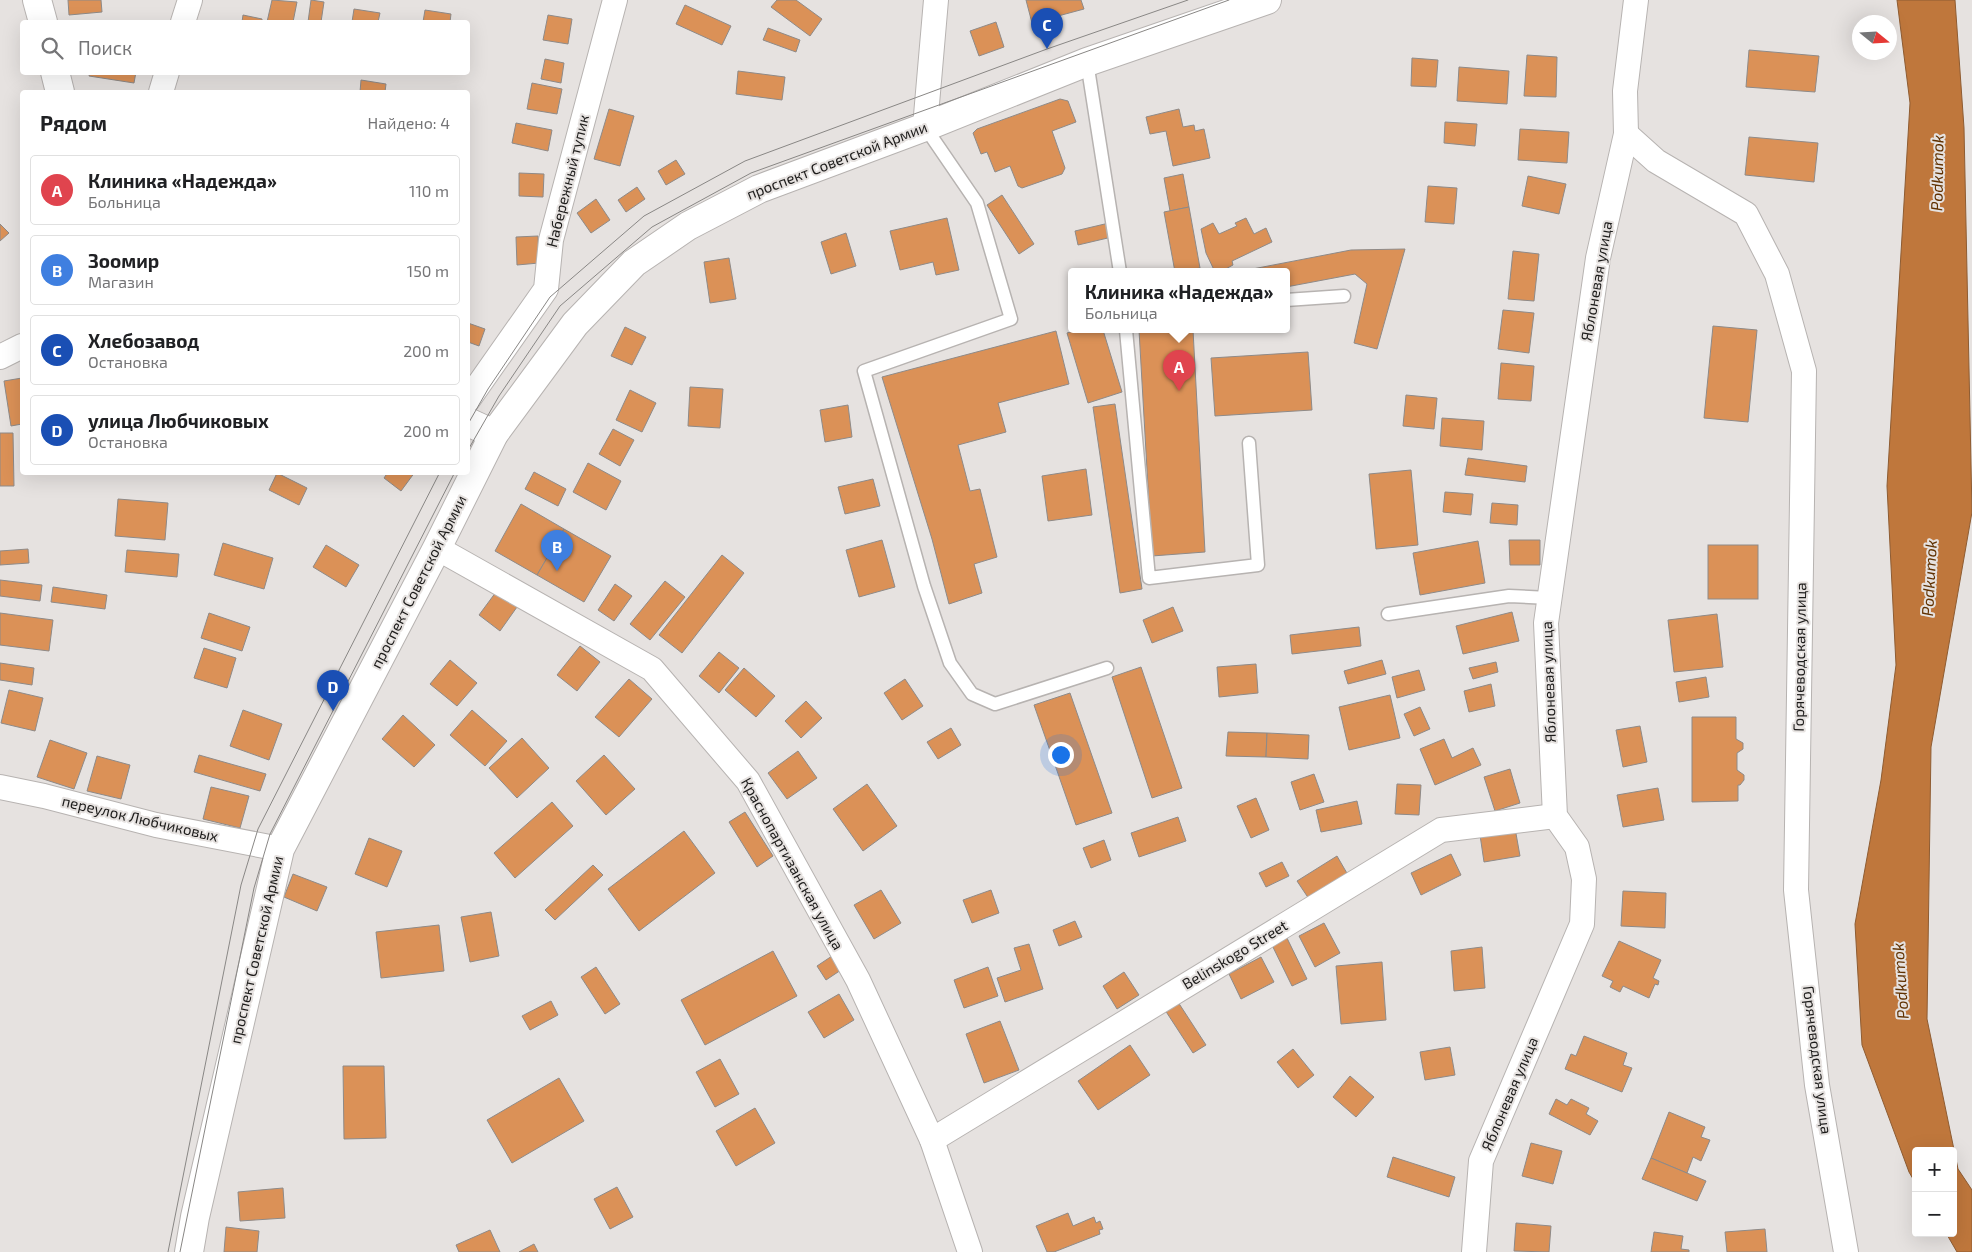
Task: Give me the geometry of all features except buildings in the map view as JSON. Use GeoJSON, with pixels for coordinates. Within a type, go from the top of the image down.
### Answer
{"type":"FeatureCollection","features":[{"type":"Feature","properties":{"kind":"main road"},"geometry":{"type":"LineString","coordinates":[[36,0],[42,20]]}},
{"type":"Feature","properties":{"kind":"main road","name":"проспект Советской Армии"},"geometry":{"type":"LineString","coordinates":[[189,1252],[195,1217],[280,849],[438,548],[494,434],[575,324],[634,263],[688,226],[759,189],[926,127],[1087,62],[1267,0]]}},
{"type":"Feature","properties":{"kind":"main road"},"geometry":{"type":"LineString","coordinates":[[57,75],[60,90]]}},
{"type":"Feature","properties":{"kind":"main road"},"geometry":{"type":"LineString","coordinates":[[470,423],[494,434]]}},
{"type":"Feature","properties":{"kind":"street"},"geometry":{"type":"LineString","coordinates":[[184,20],[190,0]]}},
{"type":"Feature","properties":{"kind":"street","name":"Набережный тупик"},"geometry":{"type":"LineString","coordinates":[[470,397],[546,289],[551,240],[615,0]]}},
{"type":"Feature","properties":{"kind":"street"},"geometry":{"type":"LineString","coordinates":[[926,127],[936,0]]}},
{"type":"Feature","properties":{"kind":"street","name":"Яблоневая улица"},"geometry":{"type":"LineString","coordinates":[[1474,1252],[1481,1161],[1582,924],[1584,879],[1577,847],[1555,816],[1546,623],[1598,258],[1626,134],[1625,91],[1636,0]]}},
{"type":"Feature","properties":{"kind":"street"},"geometry":{"type":"LineString","coordinates":[[162,90],[166,75]]}},
{"type":"Feature","properties":{"kind":"street","name":"Горячеводская улица"},"geometry":{"type":"LineString","coordinates":[[1626,134],[1656,161],[1746,214],[1777,274],[1804,371],[1796,890],[1818,1084],[1846,1252]]}},
{"type":"Feature","properties":{"kind":"street"},"geometry":{"type":"LineString","coordinates":[[0,357],[20,347]]}},
{"type":"Feature","properties":{"kind":"street","name":"Краснопартизанская улица"},"geometry":{"type":"LineString","coordinates":[[438,548],[652,669],[748,781],[858,980],[932,1140],[970,1252]]}},
{"type":"Feature","properties":{"kind":"street","name":"переулок Любчиковых"},"geometry":{"type":"LineString","coordinates":[[0,787],[44,796],[156,825],[280,849]]}},
{"type":"Feature","properties":{"kind":"street","name":"Belinskogo Street"},"geometry":{"type":"LineString","coordinates":[[932,1140],[1441,830],[1555,816]]}},
{"type":"Feature","properties":{"kind":"lane"},"geometry":{"type":"LineString","coordinates":[[1087,62],[1119,268]]}},
{"type":"Feature","properties":{"kind":"lane"},"geometry":{"type":"LineString","coordinates":[[926,127],[977,202],[1011,319],[864,371],[924,586],[950,663],[972,694],[987,701],[995,704],[1107,668]]}},
{"type":"Feature","properties":{"kind":"lane"},"geometry":{"type":"LineString","coordinates":[[1290,300],[1344,296]]}},
{"type":"Feature","properties":{"kind":"lane"},"geometry":{"type":"LineString","coordinates":[[1126,333],[1149,578],[1258,565],[1250,442]]}},
{"type":"Feature","properties":{"kind":"lane"},"geometry":{"type":"LineString","coordinates":[[1388,614],[1510,596],[1549,598]]}},
{"type":"Feature","properties":{"kind":"water","name":"Podkumok"},"geometry":{"type":"Polygon","coordinates":[[[1897,0],[1955,0],[1964,128],[1972,512],[1931,747],[1927,1019],[1953,1147],[1912,1147],[1912,1177],[1862,1045],[1855,924],[1881,780],[1896,665],[1887,486],[1910,103],[1897,0]]]}},
{"type":"Feature","properties":{"kind":"water"},"geometry":{"type":"Polygon","coordinates":[[[1957,1164],[1958,1169],[1972,1190],[1972,1252],[1957,1252],[1948,1237],[1957,1237],[1957,1164]]]}},
{"type":"Feature","properties":{"kind":"tram line"},"geometry":{"type":"LineString","coordinates":[[470,420],[488,389],[550,297],[644,216],[745,161],[1047,49],[1188,0]]}},
{"type":"Feature","properties":{"kind":"tram line"},"geometry":{"type":"LineString","coordinates":[[470,447],[499,396],[560,306],[652,227],[751,173],[1229,0]]}},
{"type":"Feature","properties":{"kind":"tram line"},"geometry":{"type":"LineString","coordinates":[[168,1252],[241,885],[258,829],[438,475]]}},
{"type":"Feature","properties":{"kind":"tram line"},"geometry":{"type":"LineString","coordinates":[[180,1252],[254,888],[270,834],[453,475]]}},
{"type":"Feature","properties":{"kind":"place","name":"Хлебозавод"},"geometry":{"type":"Point","coordinates":[1047,49]}},
{"type":"Feature","properties":{"kind":"place","name":"Клиника «Надежда»"},"geometry":{"type":"Point","coordinates":[1179,391]}},
{"type":"Feature","properties":{"kind":"place","name":"Зоомир"},"geometry":{"type":"Point","coordinates":[557,571]}},
{"type":"Feature","properties":{"kind":"place","name":"улица Любчиковых"},"geometry":{"type":"Point","coordinates":[333,711]}}]}
